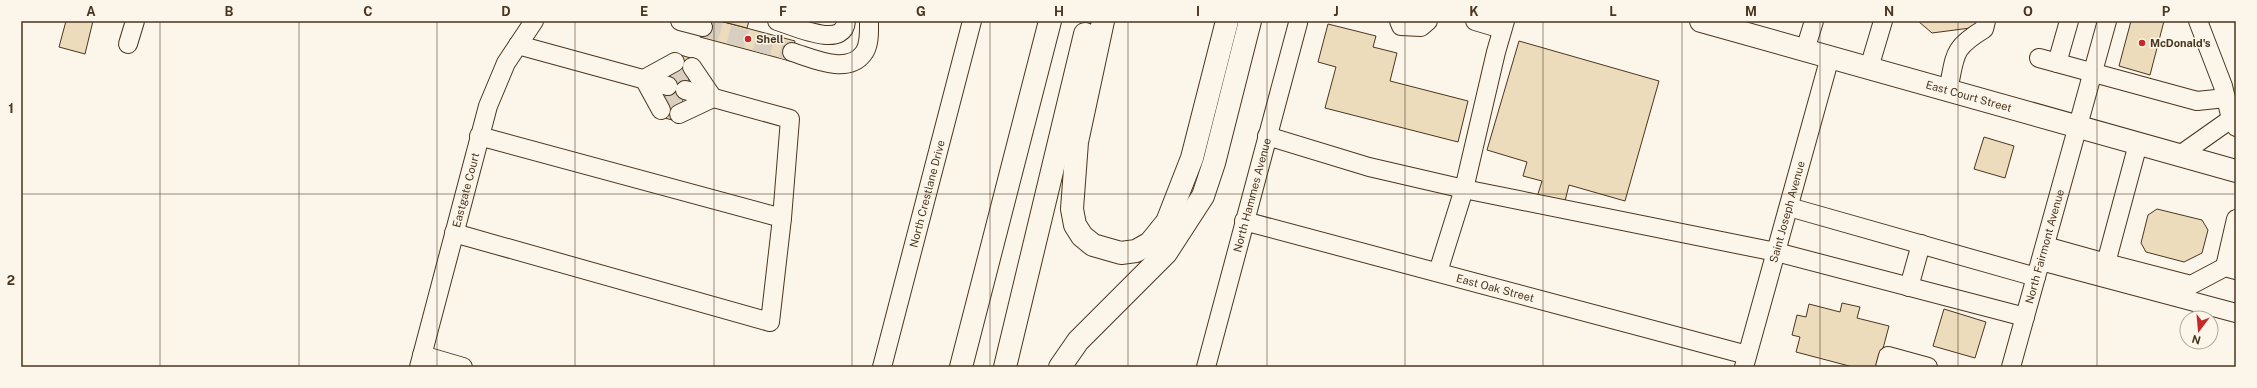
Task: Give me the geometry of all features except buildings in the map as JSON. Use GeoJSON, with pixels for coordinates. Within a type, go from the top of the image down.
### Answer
{"type":"FeatureCollection","features":[{"type":"Feature","properties":{"kind":"main road"},"geometry":{"type":"LineString","coordinates":[[961,367],[1050,21]]}},
{"type":"Feature","properties":{"kind":"main road"},"geometry":{"type":"LineString","coordinates":[[1005,367],[1088,21]]}},
{"type":"Feature","properties":{"kind":"main road"},"geometry":{"type":"LineString","coordinates":[[1103,21],[1077,142],[1072,209],[1075,225],[1082,236],[1093,245],[1121,253],[1136,251],[1150,243],[1167,222],[1192,158],[1227,21]]}},
{"type":"Feature","properties":{"kind":"main road"},"geometry":{"type":"LineString","coordinates":[[1060,367],[1078,341],[1166,253],[1203,196],[1214,163],[1250,21]]}},
{"type":"Feature","properties":{"kind":"main road","name":"East Court Street"},"geometry":{"type":"LineString","coordinates":[[1701,21],[2236,171]]}},
{"type":"Feature","properties":{"kind":"street"},"geometry":{"type":"LineString","coordinates":[[128,44],[135,21]]}},
{"type":"Feature","properties":{"kind":"street","name":"Eastgate Court"},"geometry":{"type":"LineString","coordinates":[[420,361],[488,106],[506,63],[534,21]]}},
{"type":"Feature","properties":{"kind":"street"},"geometry":{"type":"LineString","coordinates":[[680,21],[703,27]]}},
{"type":"Feature","properties":{"kind":"street"},"geometry":{"type":"LineString","coordinates":[[777,21],[828,36],[840,34],[846,28],[846,21]]}},
{"type":"Feature","properties":{"kind":"street"},"geometry":{"type":"LineString","coordinates":[[792,52],[827,62],[842,64],[855,61],[864,54],[869,41],[869,21]]}},
{"type":"Feature","properties":{"kind":"street","name":"North Crestlane Drive"},"geometry":{"type":"LineString","coordinates":[[882,367],[972,21]]}},
{"type":"Feature","properties":{"kind":"street"},"geometry":{"type":"LineString","coordinates":[[1399,21],[1401,26],[1421,26],[1428,21]]}},
{"type":"Feature","properties":{"kind":"street"},"geometry":{"type":"LineString","coordinates":[[1438,272],[1464,189],[1504,25],[1475,21]]}},
{"type":"Feature","properties":{"kind":"street"},"geometry":{"type":"LineString","coordinates":[[1805,50],[1814,21]]}},
{"type":"Feature","properties":{"kind":"street"},"geometry":{"type":"LineString","coordinates":[[1869,68],[1883,21]]}},
{"type":"Feature","properties":{"kind":"street"},"geometry":{"type":"LineString","coordinates":[[1948,90],[1958,49],[1965,40],[1984,29],[1986,21]]}},
{"type":"Feature","properties":{"kind":"street"},"geometry":{"type":"LineString","coordinates":[[2057,63],[2069,21]]}},
{"type":"Feature","properties":{"kind":"street","name":"North Fairmont Avenue"},"geometry":{"type":"LineString","coordinates":[[2011,367],[2107,21]]}},
{"type":"Feature","properties":{"kind":"street"},"geometry":{"type":"LineString","coordinates":[[2180,156],[2234,123],[2225,92],[2198,21]]}},
{"type":"Feature","properties":{"kind":"street","name":"North Hammes Avenue"},"geometry":{"type":"LineString","coordinates":[[1206,367],[1298,23]]}},
{"type":"Feature","properties":{"kind":"street"},"geometry":{"type":"LineString","coordinates":[[518,45],[668,86],[644,79]]}},
{"type":"Feature","properties":{"kind":"street","name":"Saint Joseph Avenue"},"geometry":{"type":"LineString","coordinates":[[1746,361],[1830,57]]}},
{"type":"Feature","properties":{"kind":"street"},"geometry":{"type":"LineString","coordinates":[[2040,58],[2197,101],[2225,92]]}},
{"type":"Feature","properties":{"kind":"street"},"geometry":{"type":"LineString","coordinates":[[685,90],[714,98]]}},
{"type":"Feature","properties":{"kind":"street"},"geometry":{"type":"LineString","coordinates":[[685,90],[714,98]]}},
{"type":"Feature","properties":{"kind":"street"},"geometry":{"type":"LineString","coordinates":[[454,233],[770,322],[782,218],[790,119],[685,90]]}},
{"type":"Feature","properties":{"kind":"street"},"geometry":{"type":"LineString","coordinates":[[479,136],[782,218]]}},
{"type":"Feature","properties":{"kind":"street"},"geometry":{"type":"LineString","coordinates":[[1267,136],[1369,167],[1464,189],[1776,252],[2025,317]]}},
{"type":"Feature","properties":{"kind":"street"},"geometry":{"type":"LineString","coordinates":[[2104,270],[2138,144]]}},
{"type":"Feature","properties":{"kind":"street"},"geometry":{"type":"LineString","coordinates":[[1788,207],[1920,244],[2104,270],[2189,293],[2235,308]]}},
{"type":"Feature","properties":{"kind":"street"},"geometry":{"type":"LineString","coordinates":[[2189,293],[2230,269],[2236,219]]}},
{"type":"Feature","properties":{"kind":"street","name":"East Oak Street"},"geometry":{"type":"LineString","coordinates":[[1244,221],[1438,272],[1746,361]]}},
{"type":"Feature","properties":{"kind":"street"},"geometry":{"type":"LineString","coordinates":[[1909,287],[1920,244]]}},
{"type":"Feature","properties":{"kind":"street"},"geometry":{"type":"LineString","coordinates":[[420,361],[463,367]]}},
{"type":"Feature","properties":{"kind":"street"},"geometry":{"type":"LineString","coordinates":[[1887,362],[1928,367]]}},
{"type":"Feature","properties":{"kind":"tunnel"},"geometry":{"type":"LineString","coordinates":[[703,27],[792,52]]}},
{"type":"Feature","properties":{"kind":"tunnel"},"geometry":{"type":"LineString","coordinates":[[671,74],[689,78]]}},
{"type":"Feature","properties":{"kind":"tunnel"},"geometry":{"type":"LineString","coordinates":[[665,97],[682,102]]}},
{"type":"Feature","properties":{"kind":"place","name":"Shell"},"geometry":{"type":"Point","coordinates":[748,39]}},
{"type":"Feature","properties":{"kind":"place","name":"McDonald's"},"geometry":{"type":"Point","coordinates":[2142,43]}}]}
